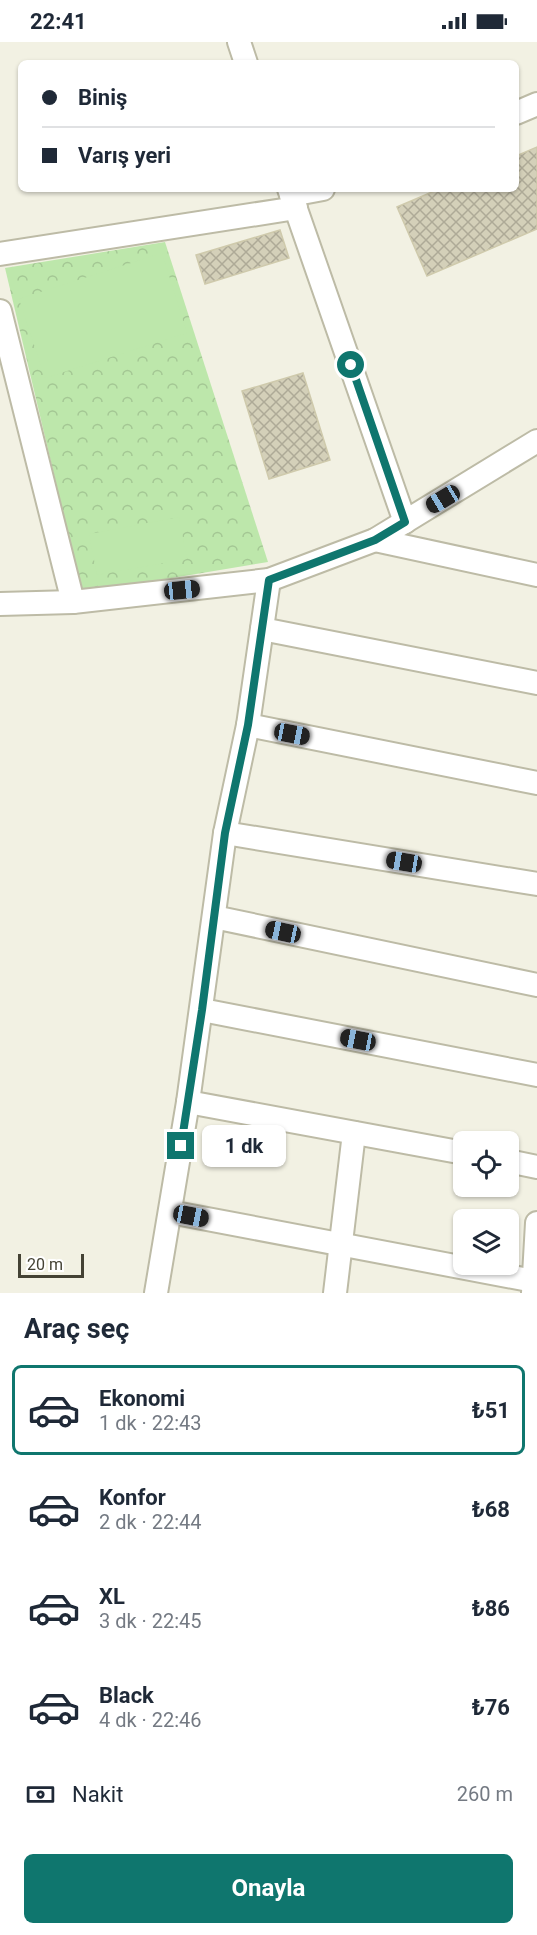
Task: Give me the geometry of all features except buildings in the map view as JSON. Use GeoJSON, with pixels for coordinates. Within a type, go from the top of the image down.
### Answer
{"type":"FeatureCollection","features":[{"type":"Feature","properties":{"kind":"street"},"geometry":{"type":"LineString","coordinates":[[239,42],[245,60]]}},
{"type":"Feature","properties":{"kind":"street"},"geometry":{"type":"LineString","coordinates":[[519,111],[537,104]]}},
{"type":"Feature","properties":{"kind":"street"},"geometry":{"type":"LineString","coordinates":[[0,254],[311,192]]}},
{"type":"Feature","properties":{"kind":"street"},"geometry":{"type":"LineString","coordinates":[[292,197],[405,522]]}},
{"type":"Feature","properties":{"kind":"street"},"geometry":{"type":"LineString","coordinates":[[0,311],[73,602]]}},
{"type":"Feature","properties":{"kind":"street"},"geometry":{"type":"LineString","coordinates":[[0,604],[73,602],[269,580],[375,540],[537,441]]}},
{"type":"Feature","properties":{"kind":"street"},"geometry":{"type":"LineString","coordinates":[[375,540],[537,576]]}},
{"type":"Feature","properties":{"kind":"street"},"geometry":{"type":"LineString","coordinates":[[156,1293],[202,1010],[225,833],[248,725],[269,580]]}},
{"type":"Feature","properties":{"kind":"street"},"geometry":{"type":"LineString","coordinates":[[262,629],[537,684]]}},
{"type":"Feature","properties":{"kind":"street"},"geometry":{"type":"LineString","coordinates":[[248,725],[537,783]]}},
{"type":"Feature","properties":{"kind":"street"},"geometry":{"type":"LineString","coordinates":[[225,833],[537,884]]}},
{"type":"Feature","properties":{"kind":"street"},"geometry":{"type":"LineString","coordinates":[[214,917],[537,985]]}},
{"type":"Feature","properties":{"kind":"street"},"geometry":{"type":"LineString","coordinates":[[202,1010],[537,1075]]}},
{"type":"Feature","properties":{"kind":"street"},"geometry":{"type":"LineString","coordinates":[[188,1102],[453,1151]]}},
{"type":"Feature","properties":{"kind":"street"},"geometry":{"type":"LineString","coordinates":[[335,1293],[354,1133]]}},
{"type":"Feature","properties":{"kind":"street"},"geometry":{"type":"LineString","coordinates":[[519,1163],[537,1167]]}},
{"type":"Feature","properties":{"kind":"street"},"geometry":{"type":"LineString","coordinates":[[170,1212],[341,1245],[534,1287],[537,1223]]}},
{"type":"Feature","properties":{"kind":"green space"},"geometry":{"type":"Polygon","coordinates":[[[165,242],[268,562],[82,593],[5,268],[165,242]]]}},
{"type":"Feature","properties":{"kind":"green space"},"geometry":{"type":"Polygon","coordinates":[[[162,253],[187,333],[45,378],[19,299],[162,253]]]}},
{"type":"Feature","properties":{"kind":"green space"},"geometry":{"type":"Polygon","coordinates":[[[179,517],[187,559],[97,575],[89,534],[179,517]]]}},
{"type":"Feature","properties":{"kind":"route"},"geometry":{"type":"LineString","coordinates":[[181,1146],[202,1010],[225,833],[248,725],[269,580],[375,540],[405,522],[351,365]]}}]}
